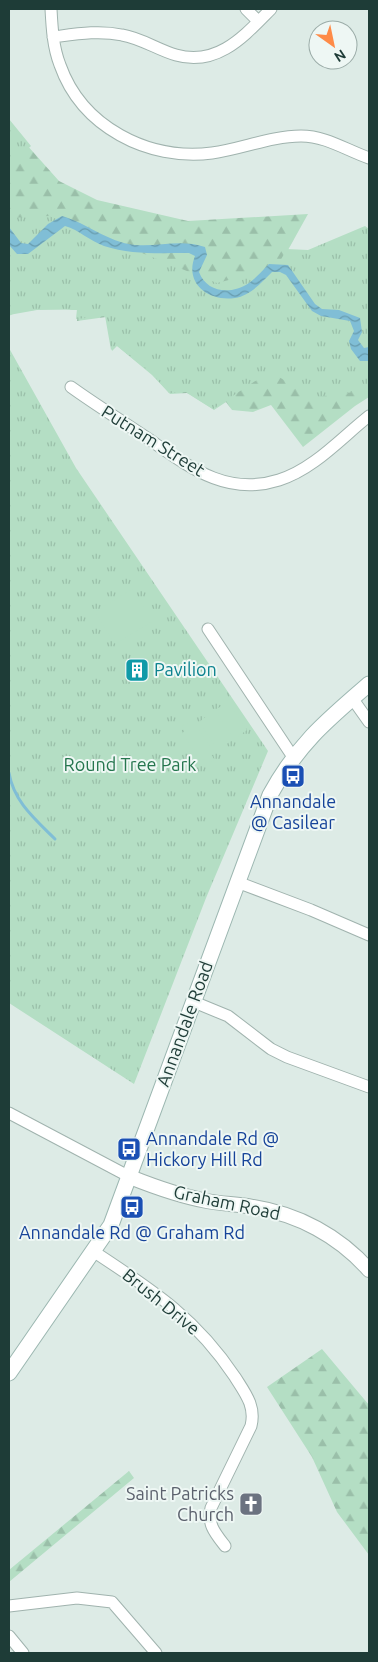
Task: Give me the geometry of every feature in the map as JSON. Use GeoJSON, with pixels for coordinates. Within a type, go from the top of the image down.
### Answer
{"type":"FeatureCollection","features":[{"type":"Feature","properties":{"kind":"main road","name":"Annandale Road"},"geometry":{"type":"LineString","coordinates":[[9,1374],[111,1225],[270,795],[293,757],[322,725],[369,684]]}},
{"type":"Feature","properties":{"kind":"street"},"geometry":{"type":"LineString","coordinates":[[51,9],[53,37],[63,74],[84,107],[111,130],[139,144],[157,150],[194,154],[302,136],[330,141],[369,158]]}},
{"type":"Feature","properties":{"kind":"street"},"geometry":{"type":"LineString","coordinates":[[246,9],[258,21]]}},
{"type":"Feature","properties":{"kind":"street"},"geometry":{"type":"LineString","coordinates":[[53,37],[106,32],[143,41],[177,55],[201,57],[225,50],[236,43],[271,9]]}},
{"type":"Feature","properties":{"kind":"street","name":"Putnam Street"},"geometry":{"type":"LineString","coordinates":[[71,387],[197,472],[222,481],[245,484],[279,480],[303,468],[369,416]]}},
{"type":"Feature","properties":{"kind":"street"},"geometry":{"type":"LineString","coordinates":[[208,629],[293,757]]}},
{"type":"Feature","properties":{"kind":"street"},"geometry":{"type":"LineString","coordinates":[[352,698],[369,722]]}},
{"type":"Feature","properties":{"kind":"street"},"geometry":{"type":"LineString","coordinates":[[237,882],[311,910],[369,935]]}},
{"type":"Feature","properties":{"kind":"street"},"geometry":{"type":"LineString","coordinates":[[194,1002],[228,1016],[266,1045],[287,1057],[369,1087]]}},
{"type":"Feature","properties":{"kind":"street"},"geometry":{"type":"LineString","coordinates":[[9,1113],[130,1176]]}},
{"type":"Feature","properties":{"kind":"street","name":"Graham Road"},"geometry":{"type":"LineString","coordinates":[[130,1176],[179,1195],[260,1208],[294,1218],[328,1235],[369,1270]]}},
{"type":"Feature","properties":{"kind":"street","name":"Brush Drive"},"geometry":{"type":"LineString","coordinates":[[93,1251],[173,1306],[192,1323],[215,1349],[250,1400],[253,1418],[251,1426],[211,1508],[209,1516],[213,1531],[225,1546]]}},
{"type":"Feature","properties":{"kind":"street"},"geometry":{"type":"LineString","coordinates":[[9,1606],[77,1598],[112,1602],[156,1653]]}},
{"type":"Feature","properties":{"kind":"street"},"geometry":{"type":"LineString","coordinates":[[9,1636],[23,1653]]}},
{"type":"Feature","properties":{"kind":"green space"},"geometry":{"type":"Polygon","coordinates":[[[9,119],[31,146],[9,166],[9,119]]]}},
{"type":"Feature","properties":{"kind":"green space"},"geometry":{"type":"Polygon","coordinates":[[[9,125],[59,181],[97,200],[188,221],[308,214],[288,250],[309,251],[369,229],[369,397],[303,447],[271,405],[253,412],[232,410],[226,402],[214,410],[187,393],[170,394],[152,375],[117,346],[112,351],[106,317],[77,321],[78,310],[32,310],[9,316],[9,125]]]}},
{"type":"Feature","properties":{"kind":"green space"},"geometry":{"type":"Polygon","coordinates":[[[49,216],[217,283],[276,268],[287,249],[308,250],[365,226],[369,229],[369,390],[317,397],[269,372],[213,409],[186,392],[169,393],[152,374],[116,345],[111,350],[105,316],[76,319],[77,309],[37,310],[9,315],[9,218],[49,216]]]}},
{"type":"Feature","properties":{"kind":"green space","name":"Round Tree Park"},"geometry":{"type":"Polygon","coordinates":[[[9,348],[76,468],[268,751],[206,898],[134,1084],[9,1003],[9,348]]]}},
{"type":"Feature","properties":{"kind":"green space"},"geometry":{"type":"Polygon","coordinates":[[[132,589],[153,621],[115,644],[95,612],[132,589]]]}},
{"type":"Feature","properties":{"kind":"green space"},"geometry":{"type":"Polygon","coordinates":[[[228,702],[247,730],[234,739],[215,710],[228,702]]]}},
{"type":"Feature","properties":{"kind":"green space"},"geometry":{"type":"Polygon","coordinates":[[[211,713],[231,741],[218,750],[199,722],[211,713]]]}},
{"type":"Feature","properties":{"kind":"green space"},"geometry":{"type":"Polygon","coordinates":[[[189,722],[192,726],[195,724],[214,752],[211,754],[214,759],[207,764],[204,759],[201,761],[182,733],[185,731],[182,726],[189,722]]]}},
{"type":"Feature","properties":{"kind":"green space"},"geometry":{"type":"Polygon","coordinates":[[[322,1349],[369,1405],[369,1555],[337,1512],[312,1457],[267,1387],[322,1349]]]}},
{"type":"Feature","properties":{"kind":"green space"},"geometry":{"type":"Polygon","coordinates":[[[129,1471],[134,1478],[9,1582],[9,1570],[129,1471]]]}},
{"type":"Feature","properties":{"kind":"water"},"geometry":{"type":"Polygon","coordinates":[[[62,216],[125,243],[144,245],[179,243],[205,247],[207,255],[199,272],[208,284],[220,290],[242,287],[252,281],[269,264],[288,265],[315,304],[322,309],[339,310],[360,318],[362,332],[358,340],[364,348],[369,347],[369,361],[360,361],[351,349],[349,341],[354,331],[350,321],[321,316],[312,311],[286,275],[280,272],[272,272],[255,288],[240,297],[225,298],[208,294],[201,289],[193,275],[192,266],[195,256],[189,253],[146,253],[114,249],[99,244],[65,226],[28,254],[17,254],[9,245],[9,227],[21,243],[28,244],[48,224],[62,216]]]}},
{"type":"Feature","properties":{"kind":"waterway"},"geometry":{"type":"LineString","coordinates":[[9,773],[15,793],[20,801],[55,839]]}},
{"type":"Feature","properties":{"kind":"place","name":"Pavilion"},"geometry":{"type":"Point","coordinates":[137,670]}},
{"type":"Feature","properties":{"kind":"place","name":"Annandale @ Casilear"},"geometry":{"type":"Point","coordinates":[293,776]}},
{"type":"Feature","properties":{"kind":"place","name":"Annandale Rd @ Hickory Hill Rd"},"geometry":{"type":"Point","coordinates":[129,1149]}},
{"type":"Feature","properties":{"kind":"place","name":"Annandale Rd @ Graham Rd"},"geometry":{"type":"Point","coordinates":[132,1207]}},
{"type":"Feature","properties":{"kind":"place","name":"Saint Patricks Church"},"geometry":{"type":"Point","coordinates":[251,1504]}}]}
